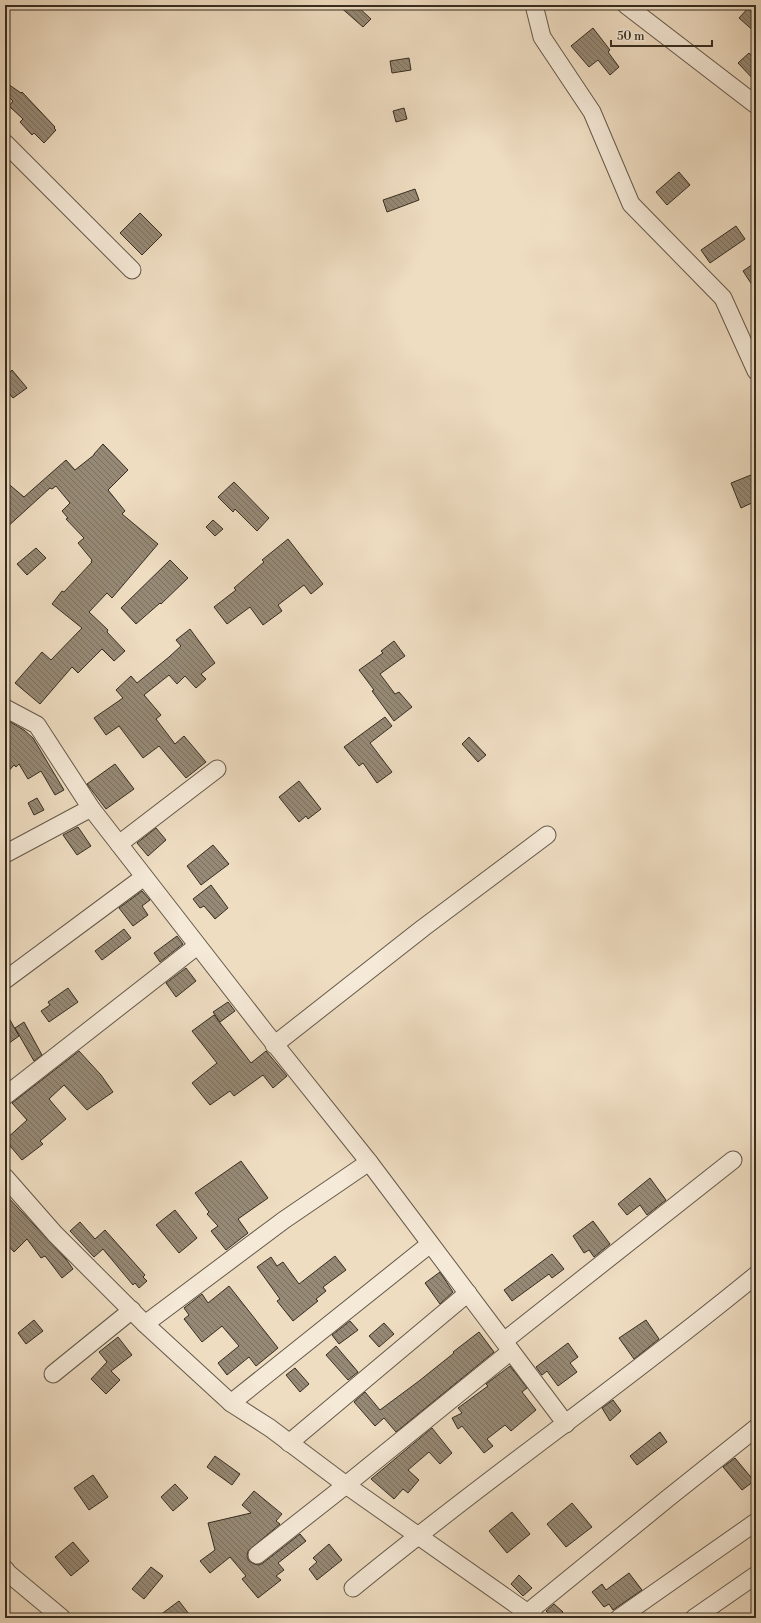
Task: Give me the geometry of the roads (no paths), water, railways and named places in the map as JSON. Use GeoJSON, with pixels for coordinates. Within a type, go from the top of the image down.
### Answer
{"type":"FeatureCollection","features":[{"type":"Feature","properties":{"kind":"street"},"geometry":{"type":"LineString","coordinates":[[534,5],[542,37],[592,112],[631,204],[723,298],[756,371]]}},
{"type":"Feature","properties":{"kind":"street"},"geometry":{"type":"LineString","coordinates":[[626,5],[756,105]]}},
{"type":"Feature","properties":{"kind":"street"},"geometry":{"type":"LineString","coordinates":[[5,143],[132,270]]}},
{"type":"Feature","properties":{"kind":"street"},"geometry":{"type":"LineString","coordinates":[[5,708],[37,725],[91,808],[274,1045],[369,1162],[566,1424]]}},
{"type":"Feature","properties":{"kind":"street"},"geometry":{"type":"LineString","coordinates":[[119,844],[217,768]]}},
{"type":"Feature","properties":{"kind":"street"},"geometry":{"type":"LineString","coordinates":[[5,854],[91,808]]}},
{"type":"Feature","properties":{"kind":"street"},"geometry":{"type":"LineString","coordinates":[[274,1045],[423,928],[547,835]]}},
{"type":"Feature","properties":{"kind":"street"},"geometry":{"type":"LineString","coordinates":[[5,980],[144,877]]}},
{"type":"Feature","properties":{"kind":"street"},"geometry":{"type":"LineString","coordinates":[[5,1096],[197,946]]}},
{"type":"Feature","properties":{"kind":"street"},"geometry":{"type":"LineString","coordinates":[[257,1554],[346,1485],[508,1346],[733,1160]]}},
{"type":"Feature","properties":{"kind":"street"},"geometry":{"type":"LineString","coordinates":[[146,1324],[284,1220],[369,1162]]}},
{"type":"Feature","properties":{"kind":"street"},"geometry":{"type":"LineString","coordinates":[[5,1177],[55,1234],[146,1324],[231,1403],[270,1428],[346,1485],[531,1616],[667,1499],[756,1428]]}},
{"type":"Feature","properties":{"kind":"street"},"geometry":{"type":"LineString","coordinates":[[231,1403],[430,1244]]}},
{"type":"Feature","properties":{"kind":"street"},"geometry":{"type":"LineString","coordinates":[[353,1588],[417,1535],[566,1424],[756,1275]]}},
{"type":"Feature","properties":{"kind":"street"},"geometry":{"type":"LineString","coordinates":[[289,1443],[468,1293]]}},
{"type":"Feature","properties":{"kind":"street"},"geometry":{"type":"LineString","coordinates":[[53,1374],[132,1310]]}},
{"type":"Feature","properties":{"kind":"street"},"geometry":{"type":"LineString","coordinates":[[619,1618],[756,1522]]}},
{"type":"Feature","properties":{"kind":"street"},"geometry":{"type":"LineString","coordinates":[[5,1569],[62,1618]]}},
{"type":"Feature","properties":{"kind":"street"},"geometry":{"type":"LineString","coordinates":[[694,1618],[756,1575]]}}]}
